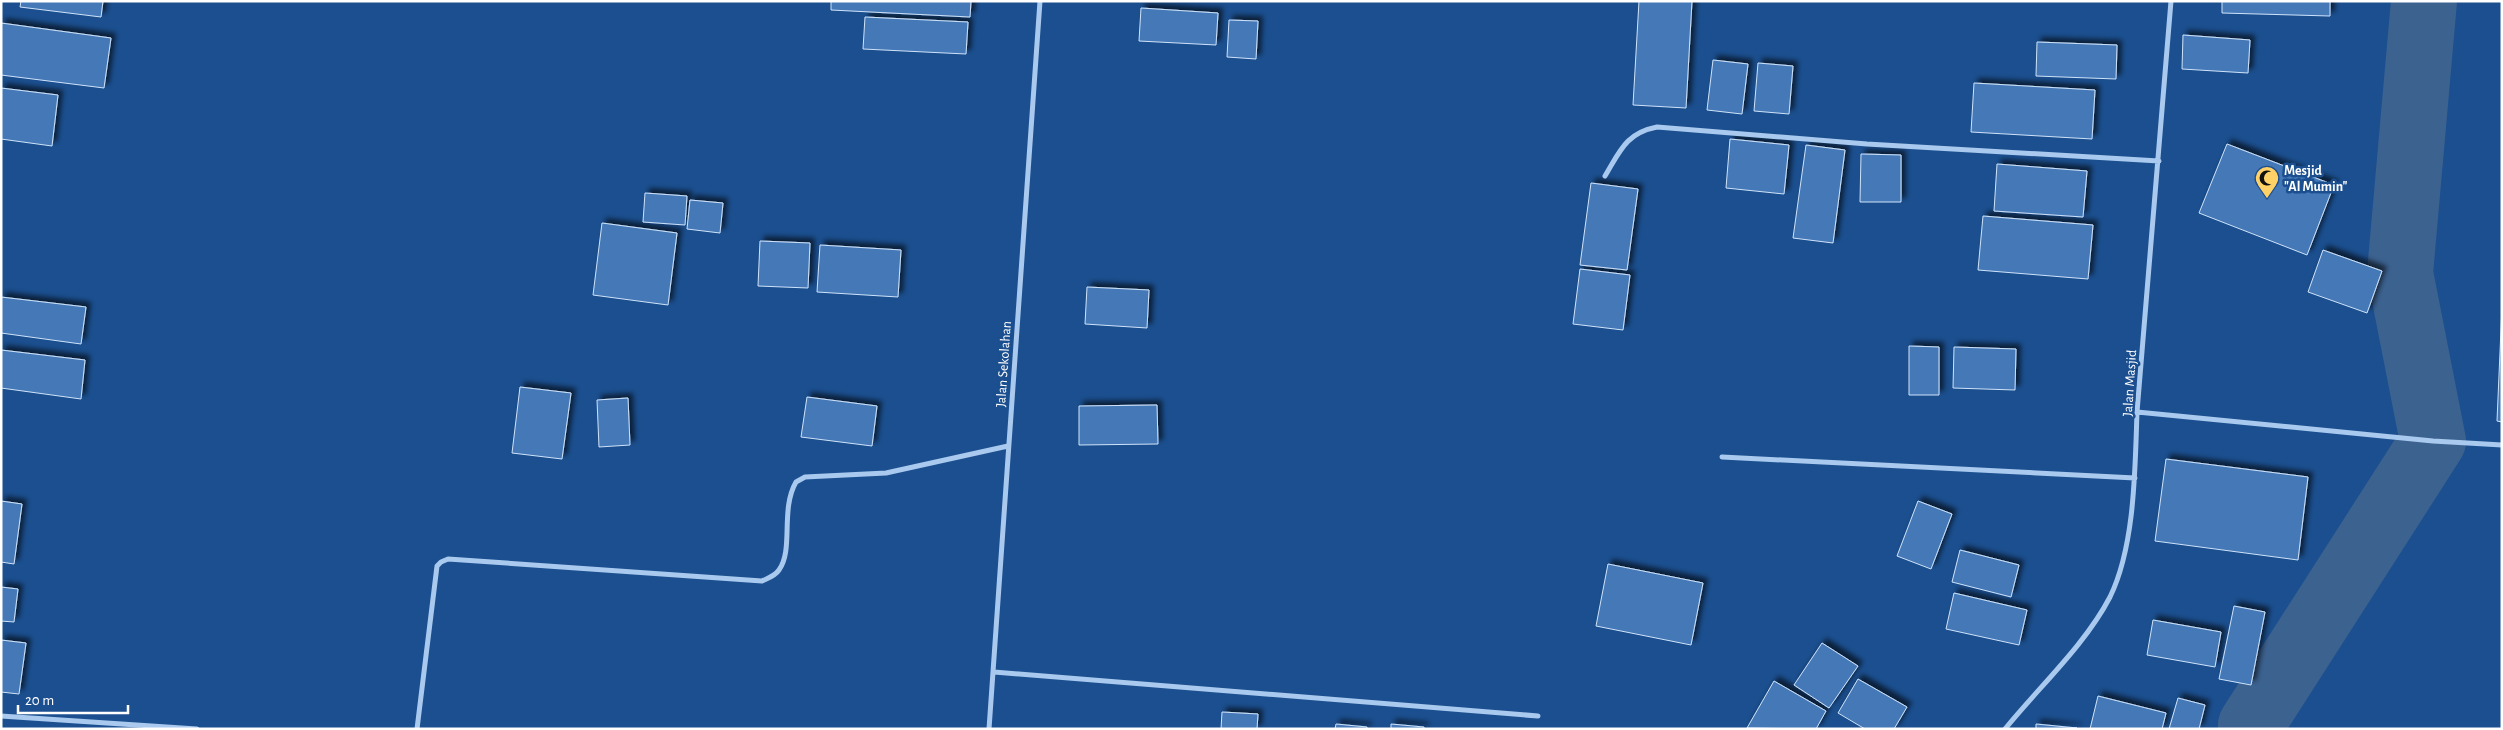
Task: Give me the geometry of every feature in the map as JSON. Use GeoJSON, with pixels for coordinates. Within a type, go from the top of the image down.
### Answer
{"type":"FeatureCollection","features":[{"type":"Feature","properties":{"kind":"street","name":"Jalan Sekolahan"},"geometry":{"type":"LineString","coordinates":[[988,729],[994,672],[1040,1]]}},
{"type":"Feature","properties":{"kind":"street","name":"Jalan Masjid"},"geometry":{"type":"LineString","coordinates":[[2005,729],[2080,641],[2110,597],[2124,556],[2135,478],[2137,412],[2171,1]]}},
{"type":"Feature","properties":{"kind":"street"},"geometry":{"type":"LineString","coordinates":[[1605,176],[1627,140],[1644,129],[1657,127],[1867,144],[2159,161]]}},
{"type":"Feature","properties":{"kind":"street"},"geometry":{"type":"LineString","coordinates":[[2137,412],[2433,441],[2502,445]]}},
{"type":"Feature","properties":{"kind":"street"},"geometry":{"type":"LineString","coordinates":[[417,729],[437,566],[441,562],[448,559],[762,581],[778,571],[784,559],[787,505],[796,482],[805,477],[886,473],[1008,446]]}},
{"type":"Feature","properties":{"kind":"street"},"geometry":{"type":"LineString","coordinates":[[1722,457],[2135,478]]}},
{"type":"Feature","properties":{"kind":"street"},"geometry":{"type":"LineString","coordinates":[[994,672],[1538,716]]}},
{"type":"Feature","properties":{"kind":"street"},"geometry":{"type":"LineString","coordinates":[[1,716],[196,729]]}},
{"type":"Feature","properties":{"kind":"building"},"geometry":{"type":"Polygon","coordinates":[[[21,1],[103,1],[101,17],[20,7],[21,1]]]}},
{"type":"Feature","properties":{"kind":"building"},"geometry":{"type":"Polygon","coordinates":[[[831,1],[971,1],[970,17],[831,10],[831,1]]]}},
{"type":"Feature","properties":{"kind":"building"},"geometry":{"type":"Polygon","coordinates":[[[1639,1],[1692,1],[1686,108],[1633,105],[1639,1]]]}},
{"type":"Feature","properties":{"kind":"building"},"geometry":{"type":"Polygon","coordinates":[[[2222,1],[2330,1],[2330,16],[2222,13],[2222,1]]]}},
{"type":"Feature","properties":{"kind":"building"},"geometry":{"type":"Polygon","coordinates":[[[1141,8],[1218,13],[1216,45],[1139,41],[1141,8]]]}},
{"type":"Feature","properties":{"kind":"building"},"geometry":{"type":"Polygon","coordinates":[[[865,17],[968,22],[966,54],[863,49],[865,17]]]}},
{"type":"Feature","properties":{"kind":"building"},"geometry":{"type":"Polygon","coordinates":[[[1229,20],[1258,21],[1256,59],[1227,57],[1229,20]]]}},
{"type":"Feature","properties":{"kind":"building"},"geometry":{"type":"Polygon","coordinates":[[[1,23],[111,38],[104,88],[1,75],[1,23]]]}},
{"type":"Feature","properties":{"kind":"building"},"geometry":{"type":"Polygon","coordinates":[[[2183,35],[2250,40],[2248,73],[2182,69],[2183,35]]]}},
{"type":"Feature","properties":{"kind":"building"},"geometry":{"type":"Polygon","coordinates":[[[2037,42],[2117,45],[2116,79],[2036,76],[2037,42]]]}},
{"type":"Feature","properties":{"kind":"building"},"geometry":{"type":"Polygon","coordinates":[[[1713,60],[1748,64],[1742,114],[1707,110],[1713,60]]]}},
{"type":"Feature","properties":{"kind":"building"},"geometry":{"type":"Polygon","coordinates":[[[1758,63],[1793,66],[1789,114],[1754,111],[1758,63]]]}},
{"type":"Feature","properties":{"kind":"building"},"geometry":{"type":"Polygon","coordinates":[[[1974,83],[2095,90],[2092,139],[1971,132],[1974,83]]]}},
{"type":"Feature","properties":{"kind":"building"},"geometry":{"type":"Polygon","coordinates":[[[1,88],[58,95],[52,146],[1,139],[1,88]]]}},
{"type":"Feature","properties":{"kind":"building"},"geometry":{"type":"Polygon","coordinates":[[[1730,139],[1789,145],[1784,194],[1726,188],[1730,139]]]}},
{"type":"Feature","properties":{"kind":"building","name":"Mesjid \"Al Mumin\""},"geometry":{"type":"Polygon","coordinates":[[[2227,144],[2334,185],[2307,255],[2199,213],[2227,144]]]}},
{"type":"Feature","properties":{"kind":"building"},"geometry":{"type":"Polygon","coordinates":[[[1806,145],[1845,150],[1833,243],[1793,238],[1806,145]]]}},
{"type":"Feature","properties":{"kind":"building"},"geometry":{"type":"Polygon","coordinates":[[[1861,154],[1901,155],[1901,202],[1860,202],[1861,154]]]}},
{"type":"Feature","properties":{"kind":"building"},"geometry":{"type":"Polygon","coordinates":[[[1997,164],[2087,171],[2083,217],[1994,211],[1997,164]]]}},
{"type":"Feature","properties":{"kind":"building"},"geometry":{"type":"Polygon","coordinates":[[[1591,183],[1638,189],[1627,270],[1580,265],[1591,183]]]}},
{"type":"Feature","properties":{"kind":"building"},"geometry":{"type":"Polygon","coordinates":[[[645,193],[687,196],[685,225],[643,222],[645,193]]]}},
{"type":"Feature","properties":{"kind":"building"},"geometry":{"type":"Polygon","coordinates":[[[690,200],[723,203],[720,233],[687,229],[690,200]]]}},
{"type":"Feature","properties":{"kind":"building"},"geometry":{"type":"Polygon","coordinates":[[[1983,216],[2093,225],[2088,279],[1978,270],[1983,216]]]}},
{"type":"Feature","properties":{"kind":"building"},"geometry":{"type":"Polygon","coordinates":[[[602,223],[677,233],[668,305],[593,295],[602,223]]]}},
{"type":"Feature","properties":{"kind":"building"},"geometry":{"type":"Polygon","coordinates":[[[760,241],[810,243],[808,288],[758,286],[760,241]]]}},
{"type":"Feature","properties":{"kind":"building"},"geometry":{"type":"Polygon","coordinates":[[[820,245],[901,250],[898,297],[817,292],[820,245]]]}},
{"type":"Feature","properties":{"kind":"building"},"geometry":{"type":"Polygon","coordinates":[[[2323,250],[2382,271],[2367,313],[2308,292],[2323,250]]]}},
{"type":"Feature","properties":{"kind":"building"},"geometry":{"type":"Polygon","coordinates":[[[1580,269],[1630,275],[1623,330],[1573,324],[1580,269]]]}},
{"type":"Feature","properties":{"kind":"building"},"geometry":{"type":"Polygon","coordinates":[[[1087,287],[1149,290],[1147,328],[1085,324],[1087,287]]]}},
{"type":"Feature","properties":{"kind":"building"},"geometry":{"type":"Polygon","coordinates":[[[1,297],[86,307],[81,344],[1,333],[1,297]]]}},
{"type":"Feature","properties":{"kind":"building"},"geometry":{"type":"Polygon","coordinates":[[[2502,306],[2502,422],[2497,421],[2502,306]]]}},
{"type":"Feature","properties":{"kind":"building"},"geometry":{"type":"Polygon","coordinates":[[[1909,346],[1939,347],[1939,395],[1909,395],[1909,346]]]}},
{"type":"Feature","properties":{"kind":"building"},"geometry":{"type":"Polygon","coordinates":[[[1954,347],[2016,349],[2015,390],[1953,388],[1954,347]]]}},
{"type":"Feature","properties":{"kind":"building"},"geometry":{"type":"Polygon","coordinates":[[[1,350],[85,360],[81,399],[1,388],[1,350]]]}},
{"type":"Feature","properties":{"kind":"building"},"geometry":{"type":"Polygon","coordinates":[[[520,387],[571,393],[562,459],[512,453],[520,387]]]}},
{"type":"Feature","properties":{"kind":"building"},"geometry":{"type":"Polygon","coordinates":[[[807,397],[877,406],[872,446],[801,437],[807,397]]]}},
{"type":"Feature","properties":{"kind":"building"},"geometry":{"type":"Polygon","coordinates":[[[628,398],[630,445],[599,447],[597,400],[628,398]]]}},
{"type":"Feature","properties":{"kind":"building"},"geometry":{"type":"Polygon","coordinates":[[[1157,405],[1158,444],[1079,445],[1079,406],[1157,405]]]}},
{"type":"Feature","properties":{"kind":"building"},"geometry":{"type":"Polygon","coordinates":[[[2166,459],[2308,477],[2298,560],[2155,541],[2166,459]]]}},
{"type":"Feature","properties":{"kind":"building"},"geometry":{"type":"Polygon","coordinates":[[[1,501],[22,504],[14,564],[1,562],[1,501]]]}},
{"type":"Feature","properties":{"kind":"building"},"geometry":{"type":"Polygon","coordinates":[[[1918,501],[1952,514],[1931,569],[1897,556],[1918,501]]]}},
{"type":"Feature","properties":{"kind":"building"},"geometry":{"type":"Polygon","coordinates":[[[1960,550],[2019,565],[2011,597],[1952,582],[1960,550]]]}},
{"type":"Feature","properties":{"kind":"building"},"geometry":{"type":"Polygon","coordinates":[[[1608,564],[1703,583],[1691,645],[1596,626],[1608,564]]]}},
{"type":"Feature","properties":{"kind":"building"},"geometry":{"type":"Polygon","coordinates":[[[1,587],[18,589],[14,622],[1,621],[1,587]]]}},
{"type":"Feature","properties":{"kind":"building"},"geometry":{"type":"Polygon","coordinates":[[[1954,593],[2027,610],[2019,645],[1946,629],[1954,593]]]}},
{"type":"Feature","properties":{"kind":"building"},"geometry":{"type":"Polygon","coordinates":[[[2234,606],[2265,612],[2251,685],[2219,679],[2234,606]]]}},
{"type":"Feature","properties":{"kind":"building"},"geometry":{"type":"Polygon","coordinates":[[[2153,620],[2221,632],[2215,667],[2147,655],[2153,620]]]}},
{"type":"Feature","properties":{"kind":"building"},"geometry":{"type":"Polygon","coordinates":[[[1,640],[26,643],[19,694],[1,692],[1,640]]]}},
{"type":"Feature","properties":{"kind":"building"},"geometry":{"type":"Polygon","coordinates":[[[1822,643],[1858,666],[1829,708],[1794,685],[1822,643]]]}},
{"type":"Feature","properties":{"kind":"building"},"geometry":{"type":"Polygon","coordinates":[[[1858,679],[1907,707],[1894,729],[1865,729],[1838,713],[1858,679]]]}},
{"type":"Feature","properties":{"kind":"building"},"geometry":{"type":"Polygon","coordinates":[[[1774,681],[1826,711],[1816,729],[1747,728],[1774,681]]]}},
{"type":"Feature","properties":{"kind":"building"},"geometry":{"type":"Polygon","coordinates":[[[2098,696],[2166,713],[2162,729],[2090,729],[2098,696]]]}},
{"type":"Feature","properties":{"kind":"building"},"geometry":{"type":"Polygon","coordinates":[[[2178,698],[2205,705],[2199,729],[2169,729],[2178,698]]]}},
{"type":"Feature","properties":{"kind":"building"},"geometry":{"type":"Polygon","coordinates":[[[1222,712],[1258,714],[1257,729],[1221,729],[1222,712]]]}},
{"type":"Feature","properties":{"kind":"building"},"geometry":{"type":"Polygon","coordinates":[[[1336,724],[1367,727],[1367,729],[1335,729],[1336,724]]]}},
{"type":"Feature","properties":{"kind":"building"},"geometry":{"type":"Polygon","coordinates":[[[1391,724],[1424,727],[1424,729],[1391,729],[1391,724]]]}},
{"type":"Feature","properties":{"kind":"building"},"geometry":{"type":"Polygon","coordinates":[[[2036,724],[2077,728],[2036,729],[2036,724]]]}},
{"type":"Feature","properties":{"kind":"waterway"},"geometry":{"type":"LineString","coordinates":[[2251,725],[2433,441],[2400,273],[2424,1]]}},
{"type":"Feature","properties":{"kind":"place","name":"Mesjid \"Al Mumin\""},"geometry":{"type":"Point","coordinates":[2267,199]}}]}
